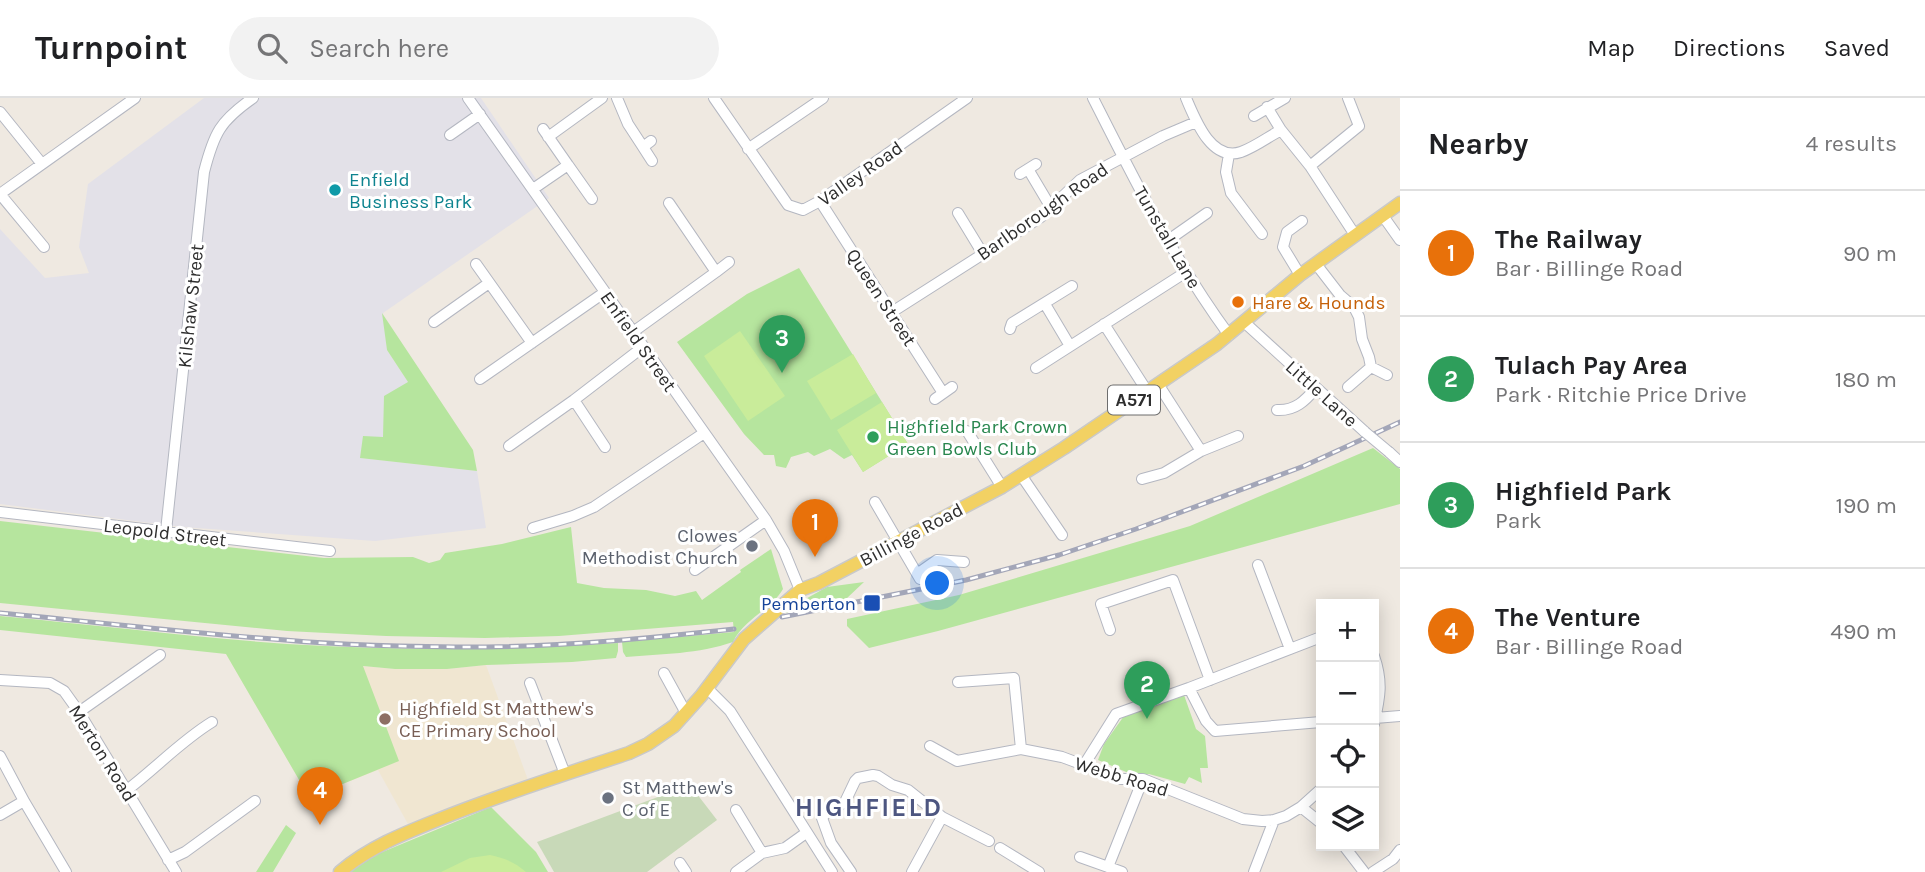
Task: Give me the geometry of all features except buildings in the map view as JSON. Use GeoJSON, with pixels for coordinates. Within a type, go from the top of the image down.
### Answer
{"type":"FeatureCollection","features":[{"type":"Feature","properties":{"kind":"main road","name":"Billinge Road"},"geometry":{"type":"LineString","coordinates":[[340,872],[370,850],[474,805],[629,753],[648,744],[674,726],[744,639],[800,590],[819,583],[1021,475],[1229,335],[1300,275],[1400,203]]}},
{"type":"Feature","properties":{"kind":"street"},"geometry":{"type":"LineString","coordinates":[[44,247],[0,194],[135,98]]}},
{"type":"Feature","properties":{"kind":"street","name":"Kilshaw Street"},"geometry":{"type":"LineString","coordinates":[[166,531],[204,172],[212,142],[231,113],[253,98]]}},
{"type":"Feature","properties":{"kind":"street","name":"Enfield Street"},"geometry":{"type":"LineString","coordinates":[[468,98],[766,520],[784,551],[800,590]]}},
{"type":"Feature","properties":{"kind":"street"},"geometry":{"type":"LineString","coordinates":[[592,199],[546,133],[602,98]]}},
{"type":"Feature","properties":{"kind":"street"},"geometry":{"type":"LineString","coordinates":[[617,98],[628,124],[647,144],[652,161]]}},
{"type":"Feature","properties":{"kind":"street","name":"Valley Road"},"geometry":{"type":"LineString","coordinates":[[714,98],[788,205],[803,210],[820,201],[967,98]]}},
{"type":"Feature","properties":{"kind":"street"},"geometry":{"type":"LineString","coordinates":[[748,149],[822,98]]}},
{"type":"Feature","properties":{"kind":"street","name":"Tunstall Lane"},"geometry":{"type":"LineString","coordinates":[[1093,98],[1167,240],[1229,335]]}},
{"type":"Feature","properties":{"kind":"street"},"geometry":{"type":"LineString","coordinates":[[1186,98],[1196,122],[1210,144],[1229,154],[1241,152],[1281,130]]}},
{"type":"Feature","properties":{"kind":"street"},"geometry":{"type":"LineString","coordinates":[[1254,116],[1285,98]]}},
{"type":"Feature","properties":{"kind":"street"},"geometry":{"type":"LineString","coordinates":[[1310,166],[1359,126],[1348,98]]}},
{"type":"Feature","properties":{"kind":"street"},"geometry":{"type":"LineString","coordinates":[[1267,107],[1355,235]]}},
{"type":"Feature","properties":{"kind":"street"},"geometry":{"type":"LineString","coordinates":[[0,112],[42,164]]}},
{"type":"Feature","properties":{"kind":"street"},"geometry":{"type":"LineString","coordinates":[[450,135],[480,114]]}},
{"type":"Feature","properties":{"kind":"street","name":"Barlborough Road"},"geometry":{"type":"LineString","coordinates":[[892,312],[1041,217],[1080,180],[1123,156],[1196,122]]}},
{"type":"Feature","properties":{"kind":"street"},"geometry":{"type":"LineString","coordinates":[[1229,154],[1226,172],[1231,193],[1262,234]]}},
{"type":"Feature","properties":{"kind":"street"},"geometry":{"type":"LineString","coordinates":[[533,188],[568,165]]}},
{"type":"Feature","properties":{"kind":"street"},"geometry":{"type":"LineString","coordinates":[[1028,169],[1050,206]]}},
{"type":"Feature","properties":{"kind":"street","name":"Queen Street"},"geometry":{"type":"LineString","coordinates":[[820,201],[944,393]]}},
{"type":"Feature","properties":{"kind":"street"},"geometry":{"type":"LineString","coordinates":[[669,203],[716,272]]}},
{"type":"Feature","properties":{"kind":"street"},"geometry":{"type":"LineString","coordinates":[[958,213],[961,227],[983,254]]}},
{"type":"Feature","properties":{"kind":"street"},"geometry":{"type":"LineString","coordinates":[[1167,240],[1207,214]]}},
{"type":"Feature","properties":{"kind":"street"},"geometry":{"type":"LineString","coordinates":[[1382,216],[1400,240]]}},
{"type":"Feature","properties":{"kind":"street"},"geometry":{"type":"LineString","coordinates":[[1300,275],[1283,247],[1287,232],[1302,221]]}},
{"type":"Feature","properties":{"kind":"street"},"geometry":{"type":"LineString","coordinates":[[633,332],[729,262]]}},
{"type":"Feature","properties":{"kind":"street"},"geometry":{"type":"LineString","coordinates":[[476,264],[532,343]]}},
{"type":"Feature","properties":{"kind":"street"},"geometry":{"type":"LineString","coordinates":[[1316,264],[1340,295],[1354,307],[1371,367]]}},
{"type":"Feature","properties":{"kind":"street"},"geometry":{"type":"LineString","coordinates":[[1036,368],[1186,272]]}},
{"type":"Feature","properties":{"kind":"street"},"geometry":{"type":"LineString","coordinates":[[434,322],[489,283]]}},
{"type":"Feature","properties":{"kind":"street"},"geometry":{"type":"LineString","coordinates":[[1010,323],[1072,286]]}},
{"type":"Feature","properties":{"kind":"street"},"geometry":{"type":"LineString","coordinates":[[480,379],[604,292]]}},
{"type":"Feature","properties":{"kind":"street"},"geometry":{"type":"LineString","coordinates":[[1045,304],[1070,346]]}},
{"type":"Feature","properties":{"kind":"street","name":"Little Lane"},"geometry":{"type":"LineString","coordinates":[[1244,322],[1400,462]]}},
{"type":"Feature","properties":{"kind":"street"},"geometry":{"type":"LineString","coordinates":[[1104,324],[1201,451]]}},
{"type":"Feature","properties":{"kind":"street"},"geometry":{"type":"LineString","coordinates":[[509,446],[643,347]]}},
{"type":"Feature","properties":{"kind":"street"},"geometry":{"type":"LineString","coordinates":[[1371,367],[1387,375]]}},
{"type":"Feature","properties":{"kind":"street"},"geometry":{"type":"LineString","coordinates":[[1348,387],[1371,367]]}},
{"type":"Feature","properties":{"kind":"street"},"geometry":{"type":"LineString","coordinates":[[1277,410],[1290,415],[1316,388]]}},
{"type":"Feature","properties":{"kind":"street"},"geometry":{"type":"LineString","coordinates":[[574,400],[605,447]]}},
{"type":"Feature","properties":{"kind":"street"},"geometry":{"type":"LineString","coordinates":[[967,431],[1002,487]]}},
{"type":"Feature","properties":{"kind":"street"},"geometry":{"type":"LineString","coordinates":[[533,528],[594,507],[704,433]]}},
{"type":"Feature","properties":{"kind":"street"},"geometry":{"type":"LineString","coordinates":[[1145,476],[1164,473],[1201,451],[1238,436]]}},
{"type":"Feature","properties":{"kind":"street"},"geometry":{"type":"LineString","coordinates":[[1021,475],[1062,536]]}},
{"type":"Feature","properties":{"kind":"street"},"geometry":{"type":"LineString","coordinates":[[875,502],[918,576],[937,560],[964,562]]}},
{"type":"Feature","properties":{"kind":"street","name":"Leopold Street"},"geometry":{"type":"LineString","coordinates":[[0,512],[330,551]]}},
{"type":"Feature","properties":{"kind":"street"},"geometry":{"type":"LineString","coordinates":[[695,570],[766,520]]}},
{"type":"Feature","properties":{"kind":"street"},"geometry":{"type":"LineString","coordinates":[[1258,565],[1290,649]]}},
{"type":"Feature","properties":{"kind":"street"},"geometry":{"type":"LineString","coordinates":[[1110,630],[1101,604],[1172,580],[1210,680]]}},
{"type":"Feature","properties":{"kind":"street"},"geometry":{"type":"LineString","coordinates":[[1084,765],[1116,714],[1316,638]]}},
{"type":"Feature","properties":{"kind":"street"},"geometry":{"type":"LineString","coordinates":[[79,712],[160,654]]}},
{"type":"Feature","properties":{"kind":"street"},"geometry":{"type":"LineString","coordinates":[[664,673],[686,713]]}},
{"type":"Feature","properties":{"kind":"street"},"geometry":{"type":"LineString","coordinates":[[1379,675],[1379,699]]}},
{"type":"Feature","properties":{"kind":"street"},"geometry":{"type":"LineString","coordinates":[[958,682],[1014,678],[1021,749]]}},
{"type":"Feature","properties":{"kind":"street","name":"Merton Road"},"geometry":{"type":"LineString","coordinates":[[0,680],[50,683],[64,691],[176,872]]}},
{"type":"Feature","properties":{"kind":"street"},"geometry":{"type":"LineString","coordinates":[[530,682],[565,774]]}},
{"type":"Feature","properties":{"kind":"street"},"geometry":{"type":"LineString","coordinates":[[707,688],[730,711],[832,872]]}},
{"type":"Feature","properties":{"kind":"street"},"geometry":{"type":"LineString","coordinates":[[1189,688],[1206,721],[1216,731],[1316,722]]}},
{"type":"Feature","properties":{"kind":"street"},"geometry":{"type":"LineString","coordinates":[[1379,720],[1400,716]]}},
{"type":"Feature","properties":{"kind":"street"},"geometry":{"type":"LineString","coordinates":[[127,790],[189,736],[212,722]]}},
{"type":"Feature","properties":{"kind":"street","name":"Webb Road"},"geometry":{"type":"LineString","coordinates":[[930,746],[957,761],[1021,749],[1062,757],[1121,779],[1143,779],[1243,818],[1274,821]]}},
{"type":"Feature","properties":{"kind":"street"},"geometry":{"type":"LineString","coordinates":[[0,756],[66,872]]}},
{"type":"Feature","properties":{"kind":"street"},"geometry":{"type":"LineString","coordinates":[[851,872],[831,844],[822,818],[845,802],[858,778],[867,775],[878,776],[892,785],[908,790],[942,817],[989,841]]}},
{"type":"Feature","properties":{"kind":"street"},"geometry":{"type":"LineString","coordinates":[[1108,867],[1143,779]]}},
{"type":"Feature","properties":{"kind":"street"},"geometry":{"type":"LineString","coordinates":[[1254,872],[1274,821],[1301,807],[1316,794]]}},
{"type":"Feature","properties":{"kind":"street"},"geometry":{"type":"LineString","coordinates":[[0,815],[24,802]]}},
{"type":"Feature","properties":{"kind":"street"},"geometry":{"type":"LineString","coordinates":[[169,860],[185,852],[255,802]]}},
{"type":"Feature","properties":{"kind":"street"},"geometry":{"type":"LineString","coordinates":[[1301,807],[1316,819]]}},
{"type":"Feature","properties":{"kind":"street"},"geometry":{"type":"LineString","coordinates":[[737,810],[762,853]]}},
{"type":"Feature","properties":{"kind":"street"},"geometry":{"type":"LineString","coordinates":[[912,872],[942,817]]}},
{"type":"Feature","properties":{"kind":"street"},"geometry":{"type":"LineString","coordinates":[[736,872],[762,853],[785,848],[806,833]]}},
{"type":"Feature","properties":{"kind":"street"},"geometry":{"type":"LineString","coordinates":[[1000,848],[1039,872]]}},
{"type":"Feature","properties":{"kind":"street"},"geometry":{"type":"LineString","coordinates":[[1373,872],[1393,859],[1400,850]]}},
{"type":"Feature","properties":{"kind":"street"},"geometry":{"type":"LineString","coordinates":[[1348,851],[1364,872]]}},
{"type":"Feature","properties":{"kind":"street"},"geometry":{"type":"LineString","coordinates":[[1080,857],[1122,872]]}},
{"type":"Feature","properties":{"kind":"shaded area"},"geometry":{"type":"Polygon","coordinates":[[[204,98],[481,98],[549,198],[383,313],[387,350],[408,382],[383,437],[361,458],[477,471],[486,528],[375,541],[182,527],[0,504],[0,229],[45,278],[89,273],[79,247],[88,184],[204,98]]]}},
{"type":"Feature","properties":{"kind":"shaded area","name":"Highfield St Matthew's CE Primary School"},"geometry":{"type":"Polygon","coordinates":[[[226,654],[395,669],[447,669],[486,665],[528,780],[408,824],[378,770],[323,792],[328,804],[316,809],[226,654]]]}},
{"type":"Feature","properties":{"kind":"green space"},"geometry":{"type":"Polygon","coordinates":[[[799,268],[908,444],[863,472],[852,455],[844,459],[830,449],[814,456],[808,452],[791,457],[786,468],[776,466],[774,455],[764,455],[744,434],[677,342],[747,294],[799,268]]]}},
{"type":"Feature","properties":{"kind":"green space"},"geometry":{"type":"Polygon","coordinates":[[[382,313],[473,450],[477,471],[360,458],[363,436],[383,437],[384,396],[408,382],[387,350],[382,313]]]}},
{"type":"Feature","properties":{"kind":"green space"},"geometry":{"type":"Polygon","coordinates":[[[740,331],[785,396],[748,421],[704,356],[740,331]]]}},
{"type":"Feature","properties":{"kind":"green space","name":"Highfield Park Crown Green Bowls Club"},"geometry":{"type":"Polygon","coordinates":[[[853,354],[876,393],[831,420],[807,381],[853,354]]]}},
{"type":"Feature","properties":{"kind":"green space","name":"Highfield Park Crown Green Bowls Club"},"geometry":{"type":"Polygon","coordinates":[[[882,402],[908,444],[863,472],[837,430],[882,402]]]}},
{"type":"Feature","properties":{"kind":"green space"},"geometry":{"type":"Polygon","coordinates":[[[1373,448],[1400,469],[1400,504],[869,648],[847,626],[847,619],[959,595],[1190,526],[1373,448]]]}},
{"type":"Feature","properties":{"kind":"green space"},"geometry":{"type":"Polygon","coordinates":[[[0,521],[324,558],[413,557],[429,563],[440,560],[445,553],[502,544],[571,527],[577,583],[604,588],[646,590],[675,596],[696,591],[702,600],[771,549],[783,589],[772,603],[744,627],[733,642],[707,649],[666,654],[626,657],[622,642],[734,632],[733,622],[559,636],[485,638],[287,631],[0,603],[0,521]]]}},
{"type":"Feature","properties":{"kind":"green space"},"geometry":{"type":"Polygon","coordinates":[[[864,582],[846,599],[817,603],[816,607],[784,613],[827,587],[864,582]]]}},
{"type":"Feature","properties":{"kind":"green space"},"geometry":{"type":"Polygon","coordinates":[[[0,616],[287,644],[453,649],[618,643],[618,651],[616,658],[572,662],[447,669],[363,666],[399,761],[323,792],[328,804],[316,809],[226,654],[0,630],[0,616]]]}},
{"type":"Feature","properties":{"kind":"green space"},"geometry":{"type":"Polygon","coordinates":[[[1184,695],[1196,729],[1205,736],[1208,768],[1200,768],[1202,783],[1189,777],[1185,784],[1149,774],[1138,777],[1098,760],[1104,744],[1124,716],[1184,695]]]}},
{"type":"Feature","properties":{"kind":"green space"},"geometry":{"type":"Polygon","coordinates":[[[690,785],[717,820],[647,872],[554,872],[537,842],[690,785]]]}},
{"type":"Feature","properties":{"kind":"green space"},"geometry":{"type":"Polygon","coordinates":[[[491,807],[536,852],[548,872],[351,872],[368,858],[491,807]]]}},
{"type":"Feature","properties":{"kind":"green space"},"geometry":{"type":"Polygon","coordinates":[[[286,825],[296,833],[273,872],[256,872],[286,825]]]}},
{"type":"Feature","properties":{"kind":"green space"},"geometry":{"type":"Polygon","coordinates":[[[490,855],[509,861],[526,872],[441,872],[470,858],[490,855]]]}},
{"type":"Feature","properties":{"kind":"railway"},"geometry":{"type":"LineString","coordinates":[[782,617],[966,580],[1059,555],[1304,466],[1400,422]]}},
{"type":"Feature","properties":{"kind":"railway"},"geometry":{"type":"LineString","coordinates":[[0,613],[335,644],[410,646],[548,645],[734,629]]}},
{"type":"Feature","properties":{"kind":"place","name":"Enfield Business Park"},"geometry":{"type":"Point","coordinates":[335,190]}},
{"type":"Feature","properties":{"kind":"place","name":"Hare & Hounds"},"geometry":{"type":"Point","coordinates":[1238,302]}},
{"type":"Feature","properties":{"kind":"place","name":"Highfield Park"},"geometry":{"type":"Point","coordinates":[782,373]}},
{"type":"Feature","properties":{"kind":"place","name":"Highfield Park Crown Green Bowls Club"},"geometry":{"type":"Point","coordinates":[873,437]}},
{"type":"Feature","properties":{"kind":"place","name":"Clowes Methodist Church"},"geometry":{"type":"Point","coordinates":[752,546]}},
{"type":"Feature","properties":{"kind":"place","name":"The Railway"},"geometry":{"type":"Point","coordinates":[815,557]}},
{"type":"Feature","properties":{"kind":"place","name":"Pemberton"},"geometry":{"type":"Point","coordinates":[872,603]}},
{"type":"Feature","properties":{"kind":"place","name":"Highfield St Matthew's CE Primary School"},"geometry":{"type":"Point","coordinates":[385,719]}},
{"type":"Feature","properties":{"kind":"place","name":"Tulach Pay Area"},"geometry":{"type":"Point","coordinates":[1147,719]}},
{"type":"Feature","properties":{"kind":"place","name":"St Matthew's C of E"},"geometry":{"type":"Point","coordinates":[608,798]}},
{"type":"Feature","properties":{"kind":"place","name":"The Venture"},"geometry":{"type":"Point","coordinates":[320,825]}},
{"type":"Feature","properties":{"kind":"district","name":"HIGHFIELD"},"geometry":{"type":"Point","coordinates":[869,807]}}]}
